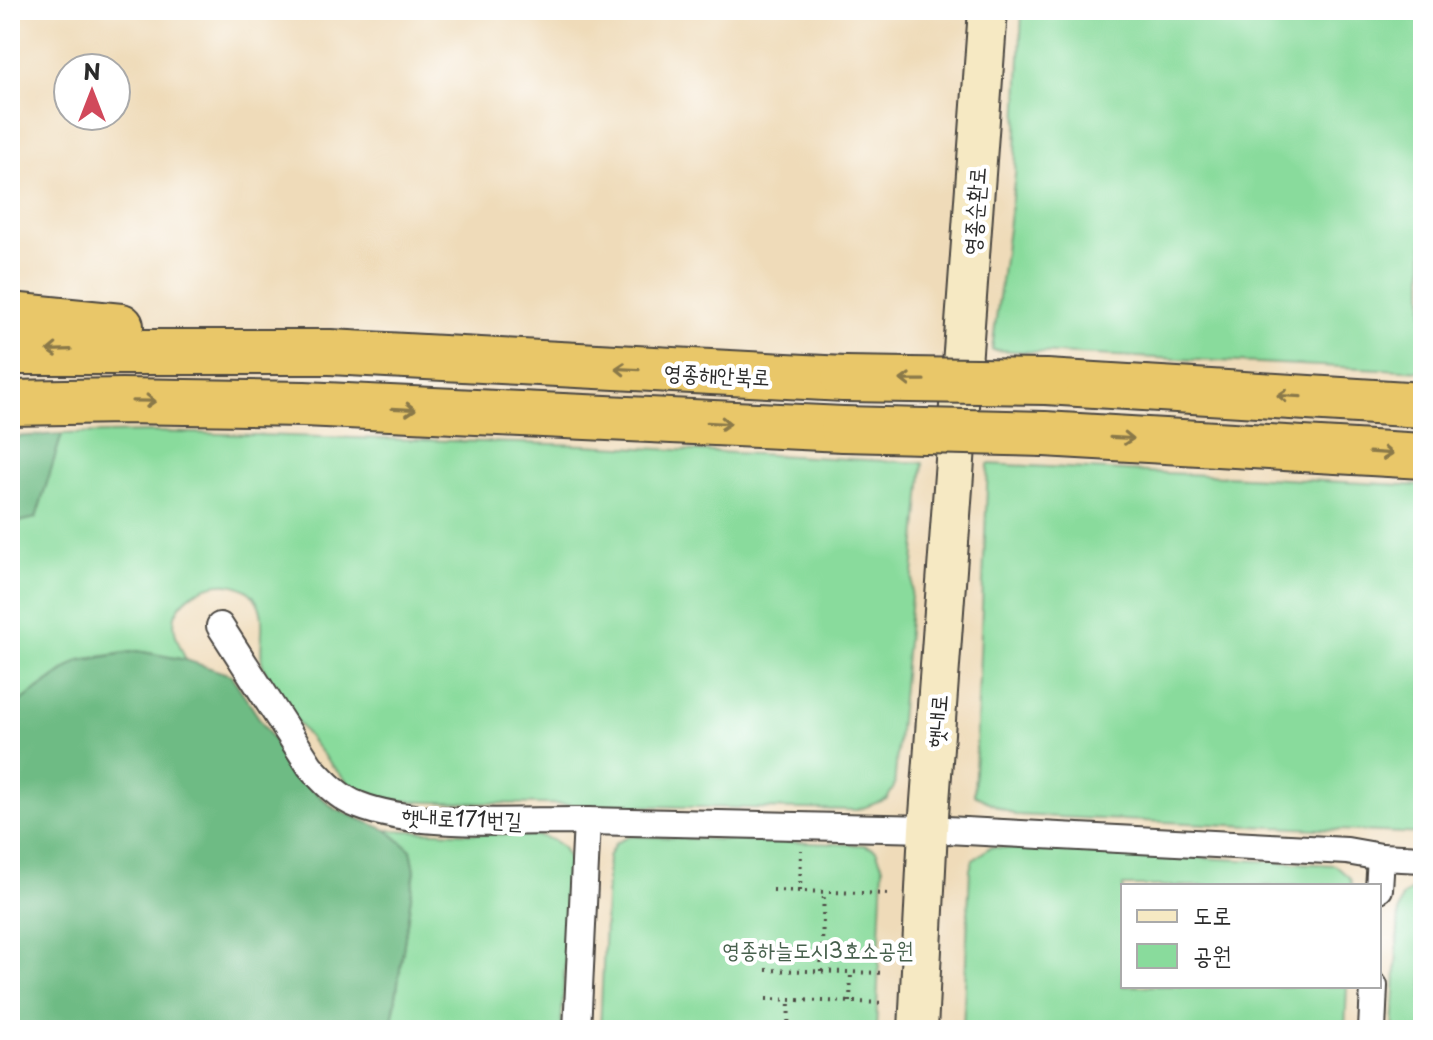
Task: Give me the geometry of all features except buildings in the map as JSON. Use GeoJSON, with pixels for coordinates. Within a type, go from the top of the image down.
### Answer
{"type":"FeatureCollection","features":[{"type":"Feature","properties":{"kind":"highway"},"geometry":{"type":"LineString","coordinates":[[10,315],[330,352]]}},
{"type":"Feature","properties":{"kind":"highway","name":"영종해안북로"},"geometry":{"type":"LineString","coordinates":[[10,352],[330,352],[844,379],[1046,382],[1423,405]]}},
{"type":"Feature","properties":{"kind":"highway"},"geometry":{"type":"LineString","coordinates":[[10,403],[304,404],[843,429],[1044,434],[1423,456]]}},
{"type":"Feature","properties":{"kind":"main road","name":"영종순환로"},"geometry":{"type":"LineString","coordinates":[[958,411],[988,10]]}},
{"type":"Feature","properties":{"kind":"main road","name":"햇내로"},"geometry":{"type":"LineString","coordinates":[[918,1030],[928,829],[958,411]]}},
{"type":"Feature","properties":{"kind":"street","name":"햇내로171번길"},"geometry":{"type":"LineString","coordinates":[[220,626],[310,766],[328,786],[354,804],[409,817],[928,829],[1331,850],[1423,859]]}},
{"type":"Feature","properties":{"kind":"street"},"geometry":{"type":"LineString","coordinates":[[577,1030],[587,821]]}},
{"type":"Feature","properties":{"kind":"street"},"geometry":{"type":"LineString","coordinates":[[1379,884],[1381,857]]}},
{"type":"Feature","properties":{"kind":"street"},"geometry":{"type":"LineString","coordinates":[[1372,1030],[1374,988]]}},
{"type":"Feature","properties":{"kind":"path"},"geometry":{"type":"LineString","coordinates":[[800,891],[801,847]]}},
{"type":"Feature","properties":{"kind":"path"},"geometry":{"type":"LineString","coordinates":[[773,890],[889,894]]}},
{"type":"Feature","properties":{"kind":"path"},"geometry":{"type":"LineString","coordinates":[[821,971],[824,892]]}},
{"type":"Feature","properties":{"kind":"path"},"geometry":{"type":"LineString","coordinates":[[766,970],[885,973]]}},
{"type":"Feature","properties":{"kind":"path"},"geometry":{"type":"LineString","coordinates":[[850,1002],[851,972]]}},
{"type":"Feature","properties":{"kind":"path"},"geometry":{"type":"LineString","coordinates":[[766,999],[884,1003]]}},
{"type":"Feature","properties":{"kind":"path"},"geometry":{"type":"LineString","coordinates":[[788,1030],[789,1000]]}},
{"type":"Feature","properties":{"kind":"green space"},"geometry":{"type":"Polygon","coordinates":[[[1022,10],[1423,10],[1423,371],[992,350],[1015,175],[1022,10]]]}},
{"type":"Feature","properties":{"kind":"green space"},"geometry":{"type":"Polygon","coordinates":[[[154,432],[584,445],[923,463],[894,787],[887,799],[857,810],[427,802],[369,795],[350,784],[337,770],[276,691],[262,662],[260,607],[249,592],[230,584],[208,586],[181,604],[174,619],[175,631],[186,660],[137,651],[79,660],[10,709],[10,524],[36,518],[62,434],[154,432]]]}},
{"type":"Feature","properties":{"kind":"green space"},"geometry":{"type":"Polygon","coordinates":[[[62,434],[36,518],[10,524],[10,437],[62,434]]]}},
{"type":"Feature","properties":{"kind":"green space"},"geometry":{"type":"Polygon","coordinates":[[[988,464],[1423,486],[1423,834],[1015,815],[974,795],[988,464]]]}},
{"type":"Feature","properties":{"kind":"green space"},"geometry":{"type":"Polygon","coordinates":[[[138,651],[186,660],[231,675],[296,775],[335,809],[387,830],[411,850],[415,870],[391,1030],[10,1030],[10,709],[78,661],[138,651]]]}},
{"type":"Feature","properties":{"kind":"green space"},"geometry":{"type":"Polygon","coordinates":[[[387,830],[539,836],[554,841],[564,849],[570,877],[561,1030],[391,1030],[415,870],[411,850],[387,830]]]}},
{"type":"Feature","properties":{"kind":"green space","name":"영종하늘도시3호소공원"},"geometry":{"type":"Polygon","coordinates":[[[629,836],[864,845],[876,850],[883,867],[876,1030],[600,1030],[608,857],[615,844],[629,836]]]}},
{"type":"Feature","properties":{"kind":"green space"},"geometry":{"type":"Polygon","coordinates":[[[990,847],[1335,865],[1350,878],[1352,884],[1121,884],[1121,988],[1347,988],[1345,1030],[963,1030],[970,869],[973,860],[990,847]]]}},
{"type":"Feature","properties":{"kind":"green space"},"geometry":{"type":"Polygon","coordinates":[[[1419,884],[1423,885],[1423,1030],[1393,1030],[1399,909],[1402,897],[1419,884]]]}}]}
